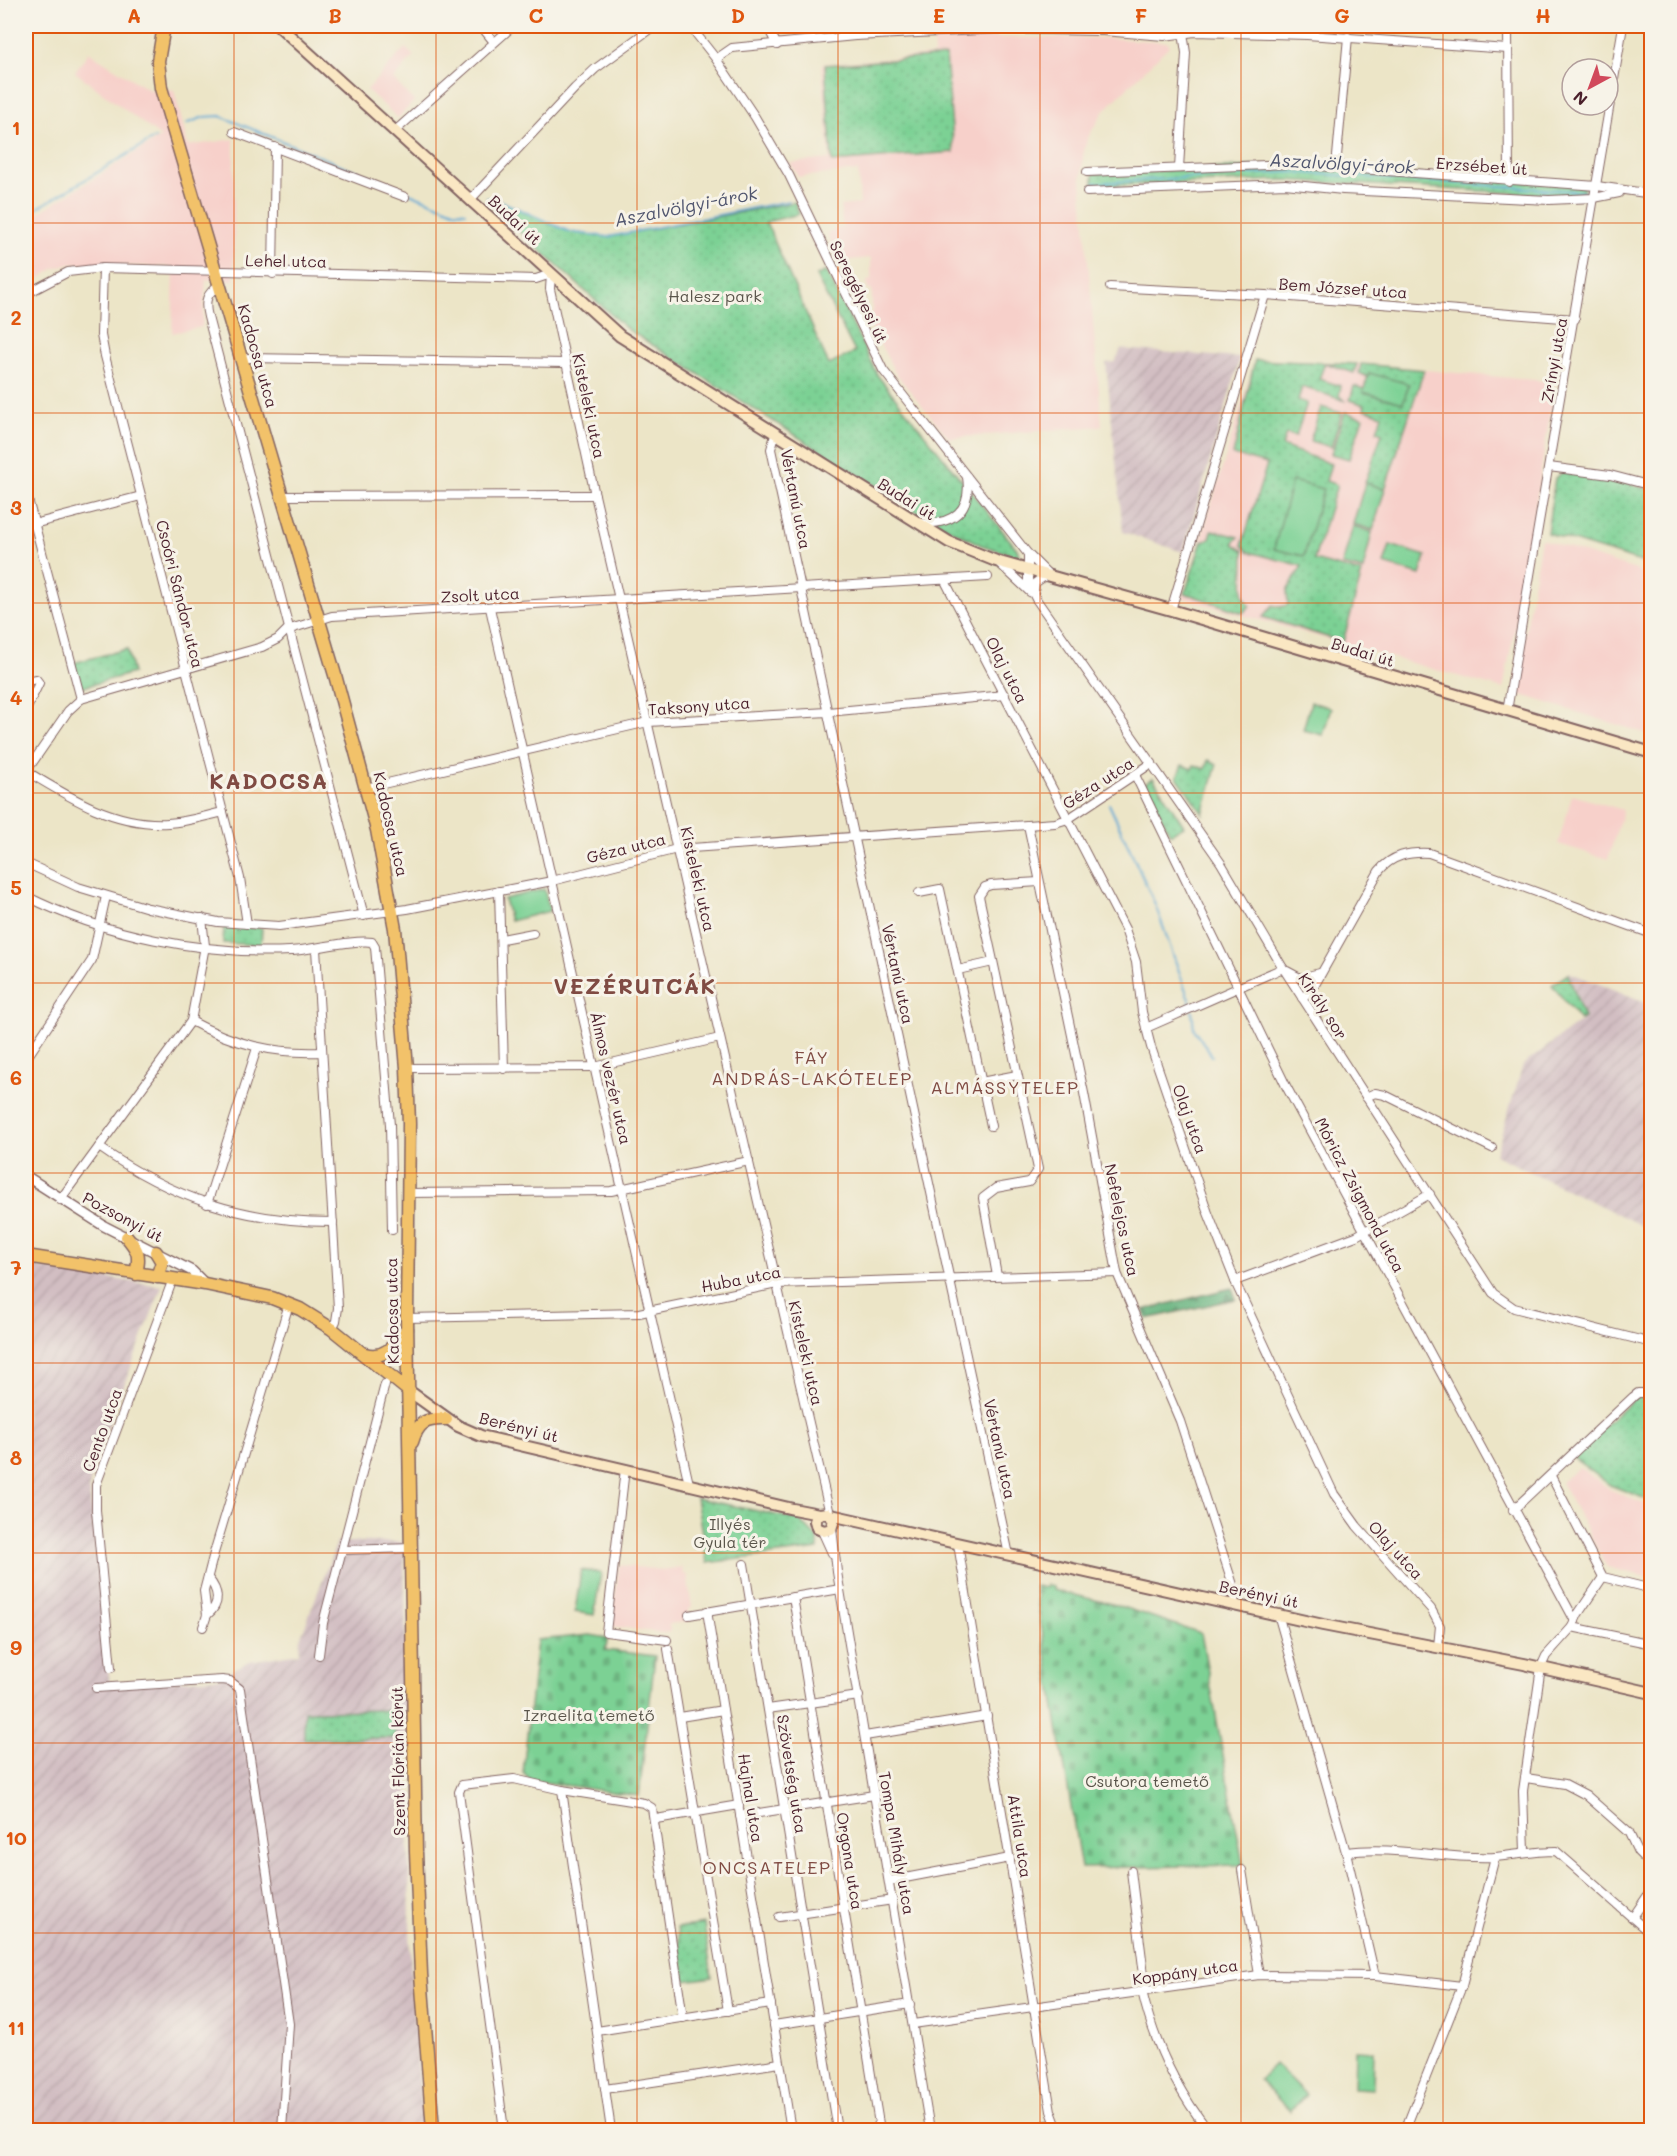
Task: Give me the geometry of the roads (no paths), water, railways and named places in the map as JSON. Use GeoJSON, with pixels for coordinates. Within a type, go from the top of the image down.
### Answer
{"type":"FeatureCollection","features":[{"type":"Feature","properties":{"kind":"main road","name":"Kadocsa utca"},"geometry":{"type":"LineString","coordinates":[[164,26],[158,61],[161,88],[366,788],[393,912],[407,1068],[409,1391]]}},
{"type":"Feature","properties":{"kind":"main road","name":"Budai út"},"geometry":{"type":"LineString","coordinates":[[279,26],[631,344],[916,523],[964,549],[996,561],[1048,574],[1652,753]]}},
{"type":"Feature","properties":{"kind":"main road"},"geometry":{"type":"LineString","coordinates":[[127,1237],[139,1251],[140,1258],[136,1274]]}},
{"type":"Feature","properties":{"kind":"main road"},"geometry":{"type":"LineString","coordinates":[[156,1252],[162,1262],[157,1277]]}},
{"type":"Feature","properties":{"kind":"main road","name":"Berényi út"},"geometry":{"type":"LineString","coordinates":[[26,1256],[205,1284],[260,1295],[288,1304],[332,1329],[365,1353],[446,1419],[481,1436],[792,1509],[825,1521],[860,1522],[1234,1605],[1541,1667],[1651,1694]]}},
{"type":"Feature","properties":{"kind":"main road"},"geometry":{"type":"LineString","coordinates":[[365,1353],[376,1355],[387,1352],[396,1345],[407,1323]]}},
{"type":"Feature","properties":{"kind":"main road","name":"Szent Flórián körút"},"geometry":{"type":"LineString","coordinates":[[409,1391],[416,1875],[433,2130]]}},
{"type":"Feature","properties":{"kind":"main road"},"geometry":{"type":"LineString","coordinates":[[409,1452],[414,1433],[421,1423],[428,1419],[446,1419]]}},
{"type":"Feature","properties":{"kind":"street"},"geometry":{"type":"LineString","coordinates":[[481,26],[494,42]]}},
{"type":"Feature","properties":{"kind":"street"},"geometry":{"type":"LineString","coordinates":[[395,130],[513,26]]}},
{"type":"Feature","properties":{"kind":"street"},"geometry":{"type":"LineString","coordinates":[[470,200],[582,82],[654,26]]}},
{"type":"Feature","properties":{"kind":"street","name":"Seregélyesi út"},"geometry":{"type":"LineString","coordinates":[[690,26],[717,59],[789,175],[879,363],[1028,555],[1048,574]]}},
{"type":"Feature","properties":{"kind":"street"},"geometry":{"type":"LineString","coordinates":[[767,26],[777,45]]}},
{"type":"Feature","properties":{"kind":"street"},"geometry":{"type":"LineString","coordinates":[[853,26],[855,36]]}},
{"type":"Feature","properties":{"kind":"street"},"geometry":{"type":"LineString","coordinates":[[1508,26],[1509,182]]}},
{"type":"Feature","properties":{"kind":"street","name":"Zrínyi utca"},"geometry":{"type":"LineString","coordinates":[[1507,711],[1623,26]]}},
{"type":"Feature","properties":{"kind":"street"},"geometry":{"type":"LineString","coordinates":[[717,59],[732,48],[942,28],[1132,29],[1164,36],[1182,29],[1348,37],[1508,49]]}},
{"type":"Feature","properties":{"kind":"street"},"geometry":{"type":"LineString","coordinates":[[1179,168],[1186,53],[1182,29]]}},
{"type":"Feature","properties":{"kind":"street"},"geometry":{"type":"LineString","coordinates":[[1340,168],[1337,156],[1348,37]]}},
{"type":"Feature","properties":{"kind":"street"},"geometry":{"type":"LineString","coordinates":[[234,132],[405,197]]}},
{"type":"Feature","properties":{"kind":"street"},"geometry":{"type":"LineString","coordinates":[[273,274],[275,147]]}},
{"type":"Feature","properties":{"kind":"street","name":"Erzsébet út"},"geometry":{"type":"LineString","coordinates":[[1086,172],[1279,164],[1509,182],[1597,186],[1624,192],[1652,194]]}},
{"type":"Feature","properties":{"kind":"street","name":"Erzsébet út"},"geometry":{"type":"LineString","coordinates":[[1087,192],[1277,184],[1549,201],[1594,198],[1624,192]]}},
{"type":"Feature","properties":{"kind":"street","name":"Lehel utca"},"geometry":{"type":"LineString","coordinates":[[26,294],[68,272],[103,268],[214,271],[229,274],[536,279],[551,274]]}},
{"type":"Feature","properties":{"kind":"street","name":"Csoóri Sándor utca"},"geometry":{"type":"LineString","coordinates":[[103,268],[103,346],[240,878],[247,924]]}},
{"type":"Feature","properties":{"kind":"street","name":"Kisteleki utca"},"geometry":{"type":"LineString","coordinates":[[551,274],[550,289],[595,495],[823,1490],[825,1521]]}},
{"type":"Feature","properties":{"kind":"street"},"geometry":{"type":"LineString","coordinates":[[220,284],[207,296],[206,311],[287,630],[364,916]]}},
{"type":"Feature","properties":{"kind":"street","name":"Bem József utca"},"geometry":{"type":"LineString","coordinates":[[1110,287],[1265,295],[1575,319]]}},
{"type":"Feature","properties":{"kind":"street"},"geometry":{"type":"LineString","coordinates":[[1171,610],[1265,295]]}},
{"type":"Feature","properties":{"kind":"street"},"geometry":{"type":"LineString","coordinates":[[241,358],[566,363]]}},
{"type":"Feature","properties":{"kind":"street","name":"Vértanú utca"},"geometry":{"type":"LineString","coordinates":[[775,435],[771,449],[1009,1555]]}},
{"type":"Feature","properties":{"kind":"street"},"geometry":{"type":"LineString","coordinates":[[1549,467],[1610,475],[1652,486]]}},
{"type":"Feature","properties":{"kind":"street"},"geometry":{"type":"LineString","coordinates":[[916,523],[942,523],[958,513],[967,499],[967,476]]}},
{"type":"Feature","properties":{"kind":"street"},"geometry":{"type":"LineString","coordinates":[[26,492],[30,525],[81,699],[68,711],[26,772],[79,802],[120,817],[169,823],[223,812]]}},
{"type":"Feature","properties":{"kind":"street"},"geometry":{"type":"LineString","coordinates":[[282,496],[595,495]]}},
{"type":"Feature","properties":{"kind":"street"},"geometry":{"type":"LineString","coordinates":[[30,525],[141,496]]}},
{"type":"Feature","properties":{"kind":"street"},"geometry":{"type":"LineString","coordinates":[[1028,555],[1029,569]]}},
{"type":"Feature","properties":{"kind":"street","name":"Király sor"},"geometry":{"type":"LineString","coordinates":[[996,561],[1036,598]]}},
{"type":"Feature","properties":{"kind":"street","name":"Király sor"},"geometry":{"type":"LineString","coordinates":[[1029,569],[1028,584],[1036,598],[1221,863],[1283,968],[1490,1288],[1502,1301],[1522,1310],[1651,1343]]}},
{"type":"Feature","properties":{"kind":"street"},"geometry":{"type":"LineString","coordinates":[[1036,598],[1033,589],[1035,583],[1048,574]]}},
{"type":"Feature","properties":{"kind":"street","name":"Zsolt utca"},"geometry":{"type":"LineString","coordinates":[[81,699],[262,647],[278,639],[287,630],[332,616],[620,601],[988,577]]}},
{"type":"Feature","properties":{"kind":"street","name":"Olaj utca"},"geometry":{"type":"LineString","coordinates":[[945,581],[1130,942],[1136,962],[1146,1028],[1208,1213],[1235,1281],[1334,1494],[1357,1526],[1431,1609],[1440,1626],[1438,1647]]}},
{"type":"Feature","properties":{"kind":"street","name":"Álmos vezér utca"},"geometry":{"type":"LineString","coordinates":[[490,608],[689,1484]]}},
{"type":"Feature","properties":{"kind":"street"},"geometry":{"type":"LineString","coordinates":[[26,681],[36,679],[39,683],[26,710]]}},
{"type":"Feature","properties":{"kind":"street","name":"Taksony utca"},"geometry":{"type":"LineString","coordinates":[[366,788],[648,722],[828,712],[1005,695]]}},
{"type":"Feature","properties":{"kind":"street"},"geometry":{"type":"LineString","coordinates":[[1493,706],[1509,699]]}},
{"type":"Feature","properties":{"kind":"street","name":"Géza utca"},"geometry":{"type":"LineString","coordinates":[[26,863],[60,880],[106,896],[202,918],[247,924],[300,925],[393,912],[552,881],[677,849],[1028,825],[1068,819],[1152,763]]}},
{"type":"Feature","properties":{"kind":"street","name":"Móricz Zsigmond utca"},"geometry":{"type":"LineString","coordinates":[[1135,775],[1286,1086],[1573,1624]]}},
{"type":"Feature","properties":{"kind":"street","name":"Nefelejcs utca"},"geometry":{"type":"LineString","coordinates":[[1028,825],[1084,1093],[1117,1273],[1188,1443],[1235,1591],[1234,1605]]}},
{"type":"Feature","properties":{"kind":"street"},"geometry":{"type":"LineString","coordinates":[[1302,998],[1312,990],[1383,867],[1407,853],[1429,853],[1652,934]]}},
{"type":"Feature","properties":{"kind":"street"},"geometry":{"type":"LineString","coordinates":[[997,1276],[983,1198],[996,1188],[1029,1182],[1038,1169],[978,901],[981,891],[991,885],[1039,882]]}},
{"type":"Feature","properties":{"kind":"street"},"geometry":{"type":"LineString","coordinates":[[919,893],[940,889],[991,1126]]}},
{"type":"Feature","properties":{"kind":"street"},"geometry":{"type":"LineString","coordinates":[[499,891],[504,1069]]}},
{"type":"Feature","properties":{"kind":"street"},"geometry":{"type":"LineString","coordinates":[[26,896],[100,927],[170,942],[261,951],[315,949],[372,942],[375,947],[390,1125],[392,1230]]}},
{"type":"Feature","properties":{"kind":"street"},"geometry":{"type":"LineString","coordinates":[[26,1059],[92,960],[106,896]]}},
{"type":"Feature","properties":{"kind":"street"},"geometry":{"type":"LineString","coordinates":[[60,1200],[191,1021],[205,946],[202,918]]}},
{"type":"Feature","properties":{"kind":"street"},"geometry":{"type":"LineString","coordinates":[[502,939],[533,933]]}},
{"type":"Feature","properties":{"kind":"street"},"geometry":{"type":"LineString","coordinates":[[315,949],[338,1308],[332,1329]]}},
{"type":"Feature","properties":{"kind":"street"},"geometry":{"type":"LineString","coordinates":[[958,970],[993,962]]}},
{"type":"Feature","properties":{"kind":"street"},"geometry":{"type":"LineString","coordinates":[[1146,1028],[1283,968],[1299,978],[1320,974]]}},
{"type":"Feature","properties":{"kind":"street"},"geometry":{"type":"LineString","coordinates":[[191,1021],[257,1048],[285,1052],[322,1052]]}},
{"type":"Feature","properties":{"kind":"street"},"geometry":{"type":"LineString","coordinates":[[407,1068],[594,1067],[720,1038]]}},
{"type":"Feature","properties":{"kind":"street"},"geometry":{"type":"LineString","coordinates":[[207,1204],[257,1048]]}},
{"type":"Feature","properties":{"kind":"street"},"geometry":{"type":"LineString","coordinates":[[981,1082],[1017,1075]]}},
{"type":"Feature","properties":{"kind":"street"},"geometry":{"type":"LineString","coordinates":[[1366,1097],[1375,1094],[1385,1095],[1492,1148]]}},
{"type":"Feature","properties":{"kind":"street"},"geometry":{"type":"LineString","coordinates":[[99,1147],[157,1184],[207,1204],[271,1218],[333,1222]]}},
{"type":"Feature","properties":{"kind":"street"},"geometry":{"type":"LineString","coordinates":[[407,1193],[622,1190],[749,1161]]}},
{"type":"Feature","properties":{"kind":"street","name":"Pozsonyi út"},"geometry":{"type":"LineString","coordinates":[[26,1176],[60,1200],[192,1271],[205,1284]]}},
{"type":"Feature","properties":{"kind":"street"},"geometry":{"type":"LineString","coordinates":[[1235,1281],[1364,1233],[1430,1194]]}},
{"type":"Feature","properties":{"kind":"street","name":"Huba utca"},"geometry":{"type":"LineString","coordinates":[[407,1323],[651,1311],[777,1284],[1117,1273]]}},
{"type":"Feature","properties":{"kind":"street","name":"Cento utca"},"geometry":{"type":"LineString","coordinates":[[111,1668],[96,1510],[96,1485],[172,1279]]}},
{"type":"Feature","properties":{"kind":"street"},"geometry":{"type":"LineString","coordinates":[[207,1615],[203,1602],[208,1578],[288,1304]]}},
{"type":"Feature","properties":{"kind":"street"},"geometry":{"type":"LineString","coordinates":[[320,1656],[323,1623],[385,1384]]}},
{"type":"Feature","properties":{"kind":"street"},"geometry":{"type":"LineString","coordinates":[[1513,1510],[1633,1396],[1648,1393],[1652,1385]]}},
{"type":"Feature","properties":{"kind":"street"},"geometry":{"type":"LineString","coordinates":[[625,1470],[606,1632],[668,1644],[728,2011]]}},
{"type":"Feature","properties":{"kind":"street"},"geometry":{"type":"LineString","coordinates":[[1551,1476],[1603,1577],[1652,1589]]}},
{"type":"Feature","properties":{"kind":"street","name":"Tompa Mihály utca"},"geometry":{"type":"LineString","coordinates":[[825,1521],[835,1560],[866,1736],[930,2130]]}},
{"type":"Feature","properties":{"kind":"street","name":"Attila utca"},"geometry":{"type":"LineString","coordinates":[[958,1545],[1056,2127]]}},
{"type":"Feature","properties":{"kind":"street"},"geometry":{"type":"LineString","coordinates":[[343,1550],[412,1548]]}},
{"type":"Feature","properties":{"kind":"street","name":"Szövetség utca"},"geometry":{"type":"LineString","coordinates":[[744,1564],[837,2130]]}},
{"type":"Feature","properties":{"kind":"street"},"geometry":{"type":"LineString","coordinates":[[1525,1852],[1523,1791],[1541,1667],[1546,1656],[1573,1624],[1603,1577]]}},
{"type":"Feature","properties":{"kind":"street"},"geometry":{"type":"LineString","coordinates":[[202,1627],[218,1597],[217,1590],[208,1578]]}},
{"type":"Feature","properties":{"kind":"street"},"geometry":{"type":"LineString","coordinates":[[689,1615],[840,1589]]}},
{"type":"Feature","properties":{"kind":"street","name":"Orgona utca"},"geometry":{"type":"LineString","coordinates":[[793,1596],[880,2130]]}},
{"type":"Feature","properties":{"kind":"street","name":"Hajnal utca"},"geometry":{"type":"LineString","coordinates":[[707,1611],[791,2130]]}},
{"type":"Feature","properties":{"kind":"street"},"geometry":{"type":"LineString","coordinates":[[1278,1614],[1346,1852],[1375,1976]]}},
{"type":"Feature","properties":{"kind":"street"},"geometry":{"type":"LineString","coordinates":[[1573,1624],[1652,1644]]}},
{"type":"Feature","properties":{"kind":"street"},"geometry":{"type":"LineString","coordinates":[[96,1688],[222,1680],[240,1689],[289,2024],[282,2130]]}},
{"type":"Feature","properties":{"kind":"street"},"geometry":{"type":"LineString","coordinates":[[768,1709],[859,1696]]}},
{"type":"Feature","properties":{"kind":"street"},"geometry":{"type":"LineString","coordinates":[[680,1717],[723,1710]]}},
{"type":"Feature","properties":{"kind":"street"},"geometry":{"type":"LineString","coordinates":[[866,1736],[987,1716]]}},
{"type":"Feature","properties":{"kind":"street"},"geometry":{"type":"LineString","coordinates":[[1526,1778],[1559,1782],[1586,1795],[1629,1833],[1638,1852],[1652,1866]]}},
{"type":"Feature","properties":{"kind":"street"},"geometry":{"type":"LineString","coordinates":[[504,2130],[459,1792],[462,1785],[514,1779],[649,1805],[656,1819],[683,2018]]}},
{"type":"Feature","properties":{"kind":"street"},"geometry":{"type":"LineString","coordinates":[[562,1790],[611,2130]]}},
{"type":"Feature","properties":{"kind":"street"},"geometry":{"type":"LineString","coordinates":[[740,1816],[874,1796]]}},
{"type":"Feature","properties":{"kind":"street"},"geometry":{"type":"LineString","coordinates":[[656,1819],[739,1806]]}},
{"type":"Feature","properties":{"kind":"street"},"geometry":{"type":"LineString","coordinates":[[1346,1852],[1398,1851],[1495,1857],[1525,1852],[1556,1851],[1652,1935]]}},
{"type":"Feature","properties":{"kind":"street"},"geometry":{"type":"LineString","coordinates":[[1405,2130],[1462,1986],[1495,1857]]}},
{"type":"Feature","properties":{"kind":"street"},"geometry":{"type":"LineString","coordinates":[[889,1881],[1010,1858]]}},
{"type":"Feature","properties":{"kind":"street"},"geometry":{"type":"LineString","coordinates":[[1242,1870],[1259,1975]]}},
{"type":"Feature","properties":{"kind":"street"},"geometry":{"type":"LineString","coordinates":[[1131,1871],[1148,2018],[1182,2094],[1208,2130]]}},
{"type":"Feature","properties":{"kind":"street"},"geometry":{"type":"LineString","coordinates":[[1633,1917],[1652,1888]]}},
{"type":"Feature","properties":{"kind":"street"},"geometry":{"type":"LineString","coordinates":[[779,1917],[893,1900]]}},
{"type":"Feature","properties":{"kind":"street","name":"Koppány utca"},"geometry":{"type":"LineString","coordinates":[[913,2024],[1259,1975],[1375,1976],[1462,1986]]}},
{"type":"Feature","properties":{"kind":"street"},"geometry":{"type":"LineString","coordinates":[[597,2031],[771,2004]]}},
{"type":"Feature","properties":{"kind":"street"},"geometry":{"type":"LineString","coordinates":[[774,2025],[910,2004]]}},
{"type":"Feature","properties":{"kind":"street"},"geometry":{"type":"LineString","coordinates":[[605,2089],[780,2063]]}},
{"type":"Feature","properties":{"kind":"street"},"geometry":{"type":"LineString","coordinates":[[1014,2130],[1056,2127]]}},
{"type":"Feature","properties":{"kind":"waterway","name":"Aszalvölgyi-árok"},"geometry":{"type":"LineString","coordinates":[[186,124],[204,117],[220,116],[454,211],[466,212]]}},
{"type":"Feature","properties":{"kind":"waterway","name":"Aszalvölgyi-árok"},"geometry":{"type":"LineString","coordinates":[[26,215],[155,138]]}},
{"type":"Feature","properties":{"kind":"waterway","name":"Aszalvölgyi-árok"},"geometry":{"type":"LineString","coordinates":[[1095,183],[1289,172],[1587,192]]}},
{"type":"Feature","properties":{"kind":"waterway","name":"Aszalvölgyi-árok"},"geometry":{"type":"LineString","coordinates":[[487,198],[496,199],[570,232],[608,237],[789,201]]}},
{"type":"Feature","properties":{"kind":"waterway"},"geometry":{"type":"LineString","coordinates":[[1109,804],[1155,904],[1191,1005]]}},
{"type":"Feature","properties":{"kind":"waterway"},"geometry":{"type":"LineString","coordinates":[[1192,1011],[1194,1029],[1212,1056]]}},
{"type":"Feature","properties":{"kind":"district","name":"KADOCSA"},"geometry":{"type":"Point","coordinates":[269,781]}},
{"type":"Feature","properties":{"kind":"district","name":"VEZÉRUTCÁK"},"geometry":{"type":"Point","coordinates":[635,986]}},
{"type":"Feature","properties":{"kind":"district","name":"FÁY ANDRÁS-LAKÓTELEP"},"geometry":{"type":"Point","coordinates":[812,1068]}},
{"type":"Feature","properties":{"kind":"district","name":"ALMÁSSYTELEP"},"geometry":{"type":"Point","coordinates":[1005,1088]}},
{"type":"Feature","properties":{"kind":"district","name":"ONCSATELEP"},"geometry":{"type":"Point","coordinates":[767,1868]}},
{"type":"Feature","properties":{"kind":"park label","name":"Halesz park"},"geometry":{"type":"Point","coordinates":[715,296]}},
{"type":"Feature","properties":{"kind":"park label","name":"Illyés Gyula tér"},"geometry":{"type":"Point","coordinates":[730,1533]}},
{"type":"Feature","properties":{"kind":"park label","name":"Izraelita temető"},"geometry":{"type":"Point","coordinates":[589,1715]}},
{"type":"Feature","properties":{"kind":"park label","name":"Csutora temető"},"geometry":{"type":"Point","coordinates":[1147,1781]}}]}
